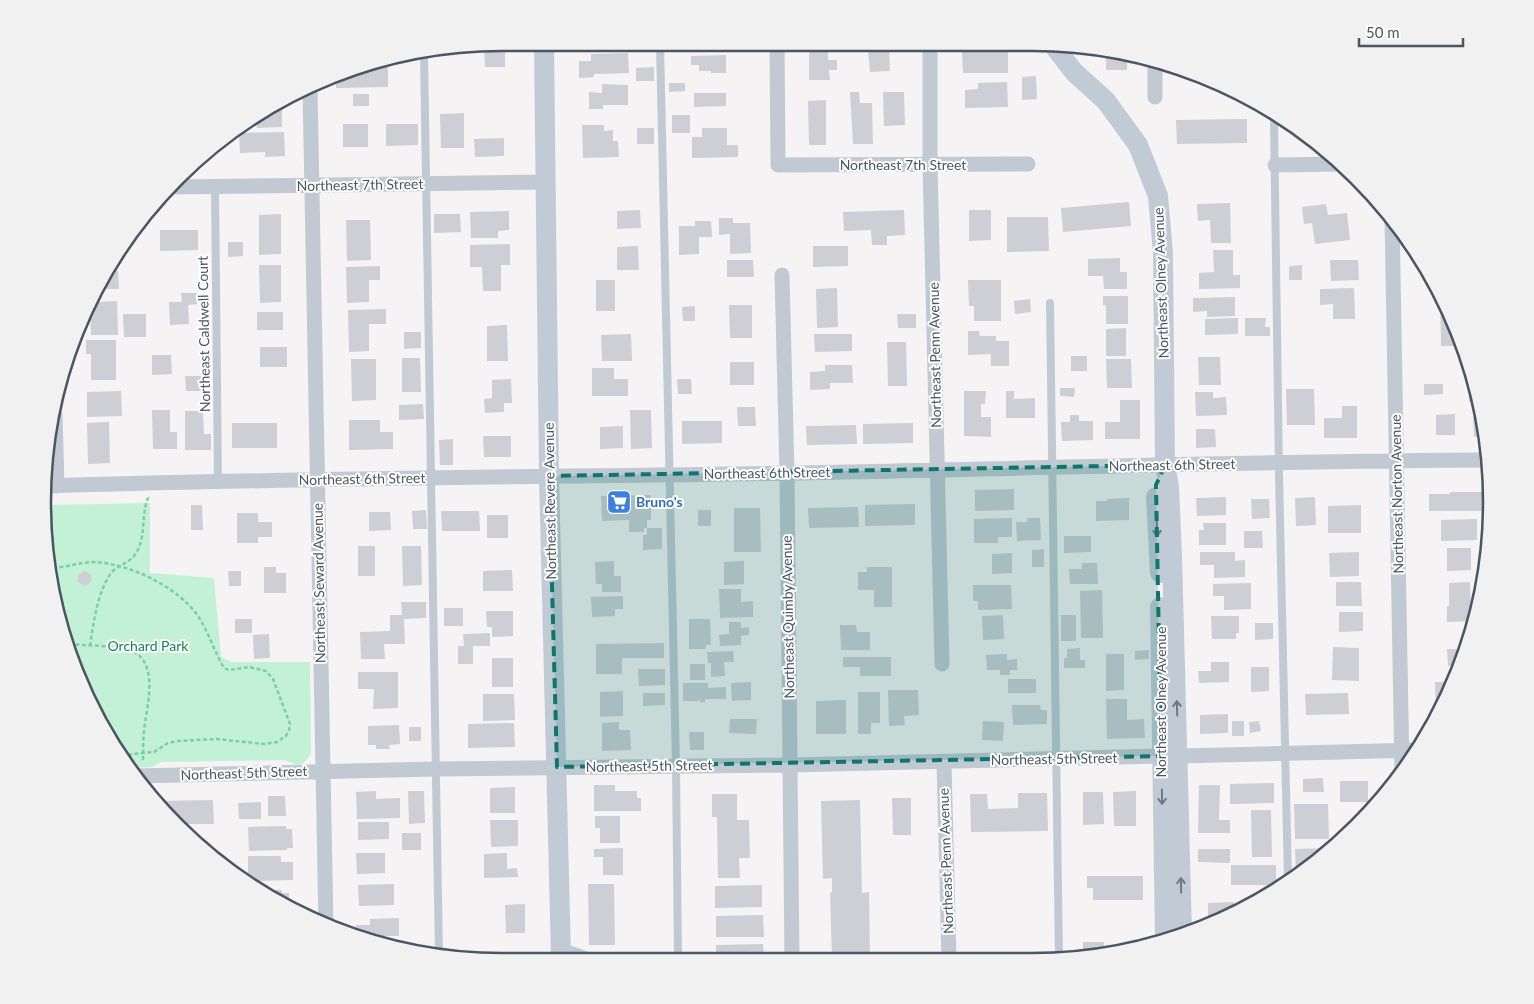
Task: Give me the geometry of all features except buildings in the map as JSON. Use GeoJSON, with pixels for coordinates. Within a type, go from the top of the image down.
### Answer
{"type":"FeatureCollection","features":[{"type":"Feature","properties":{"kind":"main road","name":"Northeast Revere Avenue"},"geometry":{"type":"LineString","coordinates":[[544,51],[549,476],[560,952]]}},
{"type":"Feature","properties":{"kind":"main road","name":"Northeast Olney Avenue"},"geometry":{"type":"LineString","coordinates":[[1059,52],[1074,72],[1106,102],[1138,145],[1158,196],[1163,253],[1165,465],[1156,485],[1157,540],[1160,560],[1182,927]]}},
{"type":"Feature","properties":{"kind":"main road","name":"Northeast Olney Avenue"},"geometry":{"type":"LineString","coordinates":[[1164,933],[1170,756]]}},
{"type":"Feature","properties":{"kind":"street","name":"Northeast 7th Street"},"geometry":{"type":"LineString","coordinates":[[777,51],[778,165],[1028,164]]}},
{"type":"Feature","properties":{"kind":"street","name":"Northeast Penn Avenue"},"geometry":{"type":"LineString","coordinates":[[930,51],[930,165],[942,664]]}},
{"type":"Feature","properties":{"kind":"street"},"geometry":{"type":"LineString","coordinates":[[1155,69],[1155,97]]}},
{"type":"Feature","properties":{"kind":"street","name":"Northeast Seward Avenue"},"geometry":{"type":"LineString","coordinates":[[310,95],[326,916]]}},
{"type":"Feature","properties":{"kind":"street"},"geometry":{"type":"LineString","coordinates":[[1275,165],[1330,164]]}},
{"type":"Feature","properties":{"kind":"street","name":"Northeast 7th Street"},"geometry":{"type":"LineString","coordinates":[[179,187],[545,182]]}},
{"type":"Feature","properties":{"kind":"street","name":"Northeast Norton Avenue"},"geometry":{"type":"LineString","coordinates":[[1392,231],[1402,759]]}},
{"type":"Feature","properties":{"kind":"street","name":"Northeast Quimby Avenue"},"geometry":{"type":"LineString","coordinates":[[782,275],[787,473],[792,953]]}},
{"type":"Feature","properties":{"kind":"street","name":"Northeast 6th Street"},"geometry":{"type":"LineString","coordinates":[[52,486],[1397,460],[1481,460]]}},
{"type":"Feature","properties":{"kind":"street","name":"Northeast 5th Street"},"geometry":{"type":"LineString","coordinates":[[144,776],[435,769],[944,762],[1408,750]]}},
{"type":"Feature","properties":{"kind":"street","name":"Northeast Penn Avenue"},"geometry":{"type":"LineString","coordinates":[[944,762],[949,953]]}},
{"type":"Feature","properties":{"kind":"lane"},"geometry":{"type":"LineString","coordinates":[[660,51],[676,766],[678,953]]}},
{"type":"Feature","properties":{"kind":"lane"},"geometry":{"type":"LineString","coordinates":[[424,58],[439,948]]}},
{"type":"Feature","properties":{"kind":"lane"},"geometry":{"type":"LineString","coordinates":[[1274,122],[1288,873]]}},
{"type":"Feature","properties":{"kind":"lane","name":"Northeast Caldwell Court"},"geometry":{"type":"LineString","coordinates":[[215,186],[218,482]]}},
{"type":"Feature","properties":{"kind":"lane"},"geometry":{"type":"LineString","coordinates":[[1050,303],[1059,952]]}},
{"type":"Feature","properties":{"kind":"path"},"geometry":{"type":"LineString","coordinates":[[90,646],[105,585],[118,567],[130,562],[142,541],[146,502],[154,484]]}},
{"type":"Feature","properties":{"kind":"path"},"geometry":{"type":"LineString","coordinates":[[56,568],[96,562],[118,567],[143,574],[181,597],[198,617],[224,668],[230,670],[249,667],[266,671],[273,679],[279,700],[290,724],[286,736],[277,742],[264,744],[217,739],[177,740],[168,743],[154,752],[129,755]]}},
{"type":"Feature","properties":{"kind":"path"},"geometry":{"type":"LineString","coordinates":[[74,645],[120,647],[132,651],[140,657],[147,667],[150,695],[140,770]]}},
{"type":"Feature","properties":{"kind":"highlighted area"},"geometry":{"type":"Polygon","coordinates":[[[1165,465],[1156,485],[1161,756],[557,767],[549,476],[1165,465]]]}},
{"type":"Feature","properties":{"kind":"green space","name":"Orchard Park"},"geometry":{"type":"Polygon","coordinates":[[[150,503],[150,573],[214,578],[221,657],[232,662],[310,662],[311,753],[306,761],[300,764],[294,764],[285,760],[161,762],[152,767],[138,768],[98,701],[75,647],[60,590],[55,561],[51,505],[150,503]]]}},
{"type":"Feature","properties":{"kind":"place","name":"Bruno's"},"geometry":{"type":"Point","coordinates":[619,502]}}]}
